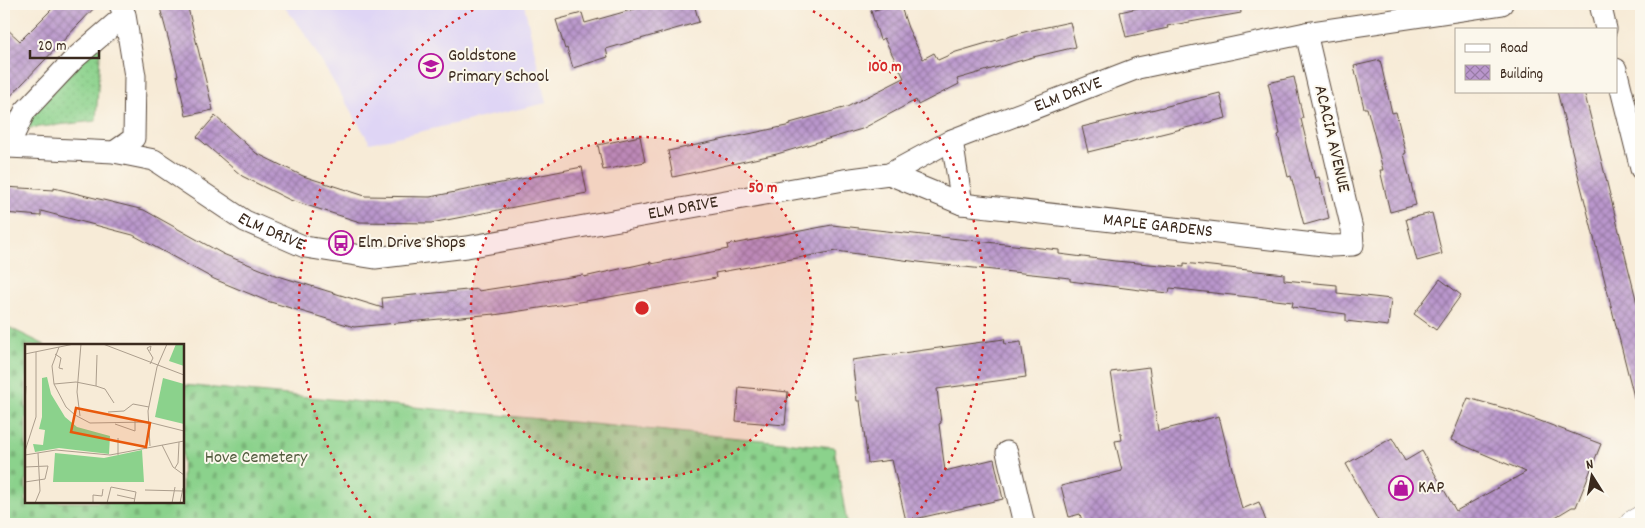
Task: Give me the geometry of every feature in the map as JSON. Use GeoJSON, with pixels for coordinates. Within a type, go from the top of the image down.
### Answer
{"type":"FeatureCollection","features":[{"type":"Feature","properties":{"kind":"main road"},"geometry":{"type":"LineString","coordinates":[[1634,524],[1641,520]]}},
{"type":"Feature","properties":{"kind":"street","name":"ELM DRIVE"},"geometry":{"type":"LineString","coordinates":[[6,147],[114,152],[154,160],[245,222],[305,247],[375,258],[467,247],[844,180],[889,174],[952,140],[1138,68],[1306,34],[1502,4]]}},
{"type":"Feature","properties":{"kind":"street"},"geometry":{"type":"LineString","coordinates":[[1600,4],[1606,28]]}},
{"type":"Feature","properties":{"kind":"street"},"geometry":{"type":"LineString","coordinates":[[6,147],[25,111],[122,10]]}},
{"type":"Feature","properties":{"kind":"street"},"geometry":{"type":"LineString","coordinates":[[114,152],[134,138],[135,76],[122,10]]}},
{"type":"Feature","properties":{"kind":"street","name":"ACACIA AVENUE"},"geometry":{"type":"LineString","coordinates":[[1306,34],[1352,229],[1353,245]]}},
{"type":"Feature","properties":{"kind":"street"},"geometry":{"type":"LineString","coordinates":[[1618,77],[1641,169]]}},
{"type":"Feature","properties":{"kind":"street"},"geometry":{"type":"LineString","coordinates":[[952,140],[962,204]]}},
{"type":"Feature","properties":{"kind":"street","name":"MAPLE GARDENS"},"geometry":{"type":"LineString","coordinates":[[889,174],[962,204],[1332,246],[1353,245]]}},
{"type":"Feature","properties":{"kind":"street"},"geometry":{"type":"LineString","coordinates":[[1007,452],[1024,524]]}},
{"type":"Feature","properties":{"kind":"shaded area","name":"Goldstone Primary School"},"geometry":{"type":"Polygon","coordinates":[[[282,4],[524,4],[546,103],[370,143],[302,29],[282,4]]]}},
{"type":"Feature","properties":{"kind":"green space"},"geometry":{"type":"Polygon","coordinates":[[[101,39],[96,121],[20,129],[101,39]]]}},
{"type":"Feature","properties":{"kind":"green space","name":"Hove Cemetery"},"geometry":{"type":"Polygon","coordinates":[[[4,325],[43,344],[25,344],[25,503],[184,503],[184,385],[834,447],[847,524],[4,524],[4,325]]]}},
{"type":"Feature","properties":{"kind":"building"},"geometry":{"type":"Polygon","coordinates":[[[57,4],[98,4],[4,103],[4,26],[20,41],[57,4]]]}},
{"type":"Feature","properties":{"kind":"building"},"geometry":{"type":"Polygon","coordinates":[[[159,4],[187,4],[213,110],[186,116],[178,75],[159,4]]]}},
{"type":"Feature","properties":{"kind":"building"},"geometry":{"type":"Polygon","coordinates":[[[652,4],[694,4],[699,22],[606,49],[608,57],[573,68],[556,20],[582,13],[585,23],[652,4]]]}},
{"type":"Feature","properties":{"kind":"building"},"geometry":{"type":"Polygon","coordinates":[[[900,4],[908,28],[923,59],[934,53],[938,60],[956,52],[1028,31],[1070,22],[1076,47],[1033,57],[957,79],[959,84],[918,105],[916,100],[862,129],[777,154],[673,177],[668,151],[791,125],[790,123],[847,107],[904,78],[884,38],[880,40],[871,11],[900,4]]]}},
{"type":"Feature","properties":{"kind":"building"},"geometry":{"type":"Polygon","coordinates":[[[1155,4],[1240,4],[1241,13],[1167,26],[1168,28],[1126,37],[1120,12],[1155,4]]]}},
{"type":"Feature","properties":{"kind":"building"},"geometry":{"type":"Polygon","coordinates":[[[1380,60],[1392,113],[1396,112],[1416,205],[1390,212],[1380,170],[1383,170],[1367,108],[1364,108],[1354,66],[1380,60]]]}},
{"type":"Feature","properties":{"kind":"building"},"geometry":{"type":"Polygon","coordinates":[[[1294,77],[1303,118],[1301,119],[1315,178],[1319,177],[1329,218],[1304,225],[1291,176],[1288,177],[1268,83],[1294,77]]]}},
{"type":"Feature","properties":{"kind":"building"},"geometry":{"type":"Polygon","coordinates":[[[1557,92],[1584,92],[1641,319],[1641,401],[1635,401],[1557,92]]]}},
{"type":"Feature","properties":{"kind":"building"},"geometry":{"type":"Polygon","coordinates":[[[1220,93],[1226,118],[1088,152],[1082,127],[1220,93]]]}},
{"type":"Feature","properties":{"kind":"building"},"geometry":{"type":"Polygon","coordinates":[[[215,116],[256,153],[303,176],[365,196],[430,197],[582,167],[587,193],[431,223],[360,222],[290,200],[242,176],[197,137],[215,116]]]}},
{"type":"Feature","properties":{"kind":"building"},"geometry":{"type":"Polygon","coordinates":[[[640,136],[645,162],[603,170],[598,145],[640,136]]]}},
{"type":"Feature","properties":{"kind":"building"},"geometry":{"type":"Polygon","coordinates":[[[4,187],[54,190],[54,188],[144,210],[223,254],[275,275],[383,308],[382,298],[478,289],[478,291],[583,275],[584,277],[651,262],[651,264],[728,249],[727,245],[832,225],[1059,250],[1059,254],[1115,261],[1184,267],[1184,263],[1284,274],[1284,280],[1337,285],[1337,293],[1391,299],[1388,326],[1346,321],[1346,314],[1292,307],[1293,302],[1170,288],[1169,293],[1148,291],[1070,281],[1070,278],[926,263],[836,251],[715,273],[716,278],[598,299],[494,315],[354,327],[267,301],[214,279],[133,235],[41,211],[41,216],[4,213],[4,187]]]}},
{"type":"Feature","properties":{"kind":"building"},"geometry":{"type":"Polygon","coordinates":[[[1432,213],[1442,254],[1417,261],[1406,219],[1432,213]]]}},
{"type":"Feature","properties":{"kind":"building"},"geometry":{"type":"Polygon","coordinates":[[[1440,279],[1461,295],[1436,330],[1414,314],[1440,279]]]}},
{"type":"Feature","properties":{"kind":"building"},"geometry":{"type":"Polygon","coordinates":[[[1004,339],[1005,344],[1021,342],[1026,377],[937,389],[945,471],[994,459],[1003,499],[906,521],[892,460],[868,463],[860,401],[857,401],[852,360],[1004,339]]]}},
{"type":"Feature","properties":{"kind":"building"},"geometry":{"type":"Polygon","coordinates":[[[1149,367],[1158,431],[1219,416],[1242,509],[1259,502],[1267,524],[1083,524],[1080,514],[1069,517],[1061,486],[1122,471],[1115,441],[1122,440],[1111,372],[1149,367]]]}},
{"type":"Feature","properties":{"kind":"building"},"geometry":{"type":"Polygon","coordinates":[[[739,387],[788,392],[785,425],[736,421],[739,387]]]}},
{"type":"Feature","properties":{"kind":"building"},"geometry":{"type":"Polygon","coordinates":[[[1468,398],[1511,410],[1601,444],[1576,507],[1572,507],[1544,524],[1380,524],[1346,464],[1392,438],[1405,461],[1422,451],[1456,511],[1526,472],[1451,440],[1468,398]]]}},
{"type":"Feature","properties":{"kind":"place","name":"Goldstone Primary School"},"geometry":{"type":"Point","coordinates":[431,66]}},
{"type":"Feature","properties":{"kind":"place","name":"Elm Drive Shops"},"geometry":{"type":"Point","coordinates":[341,243]}},
{"type":"Feature","properties":{"kind":"place","name":"KAP"},"geometry":{"type":"Point","coordinates":[1401,488]}}]}
